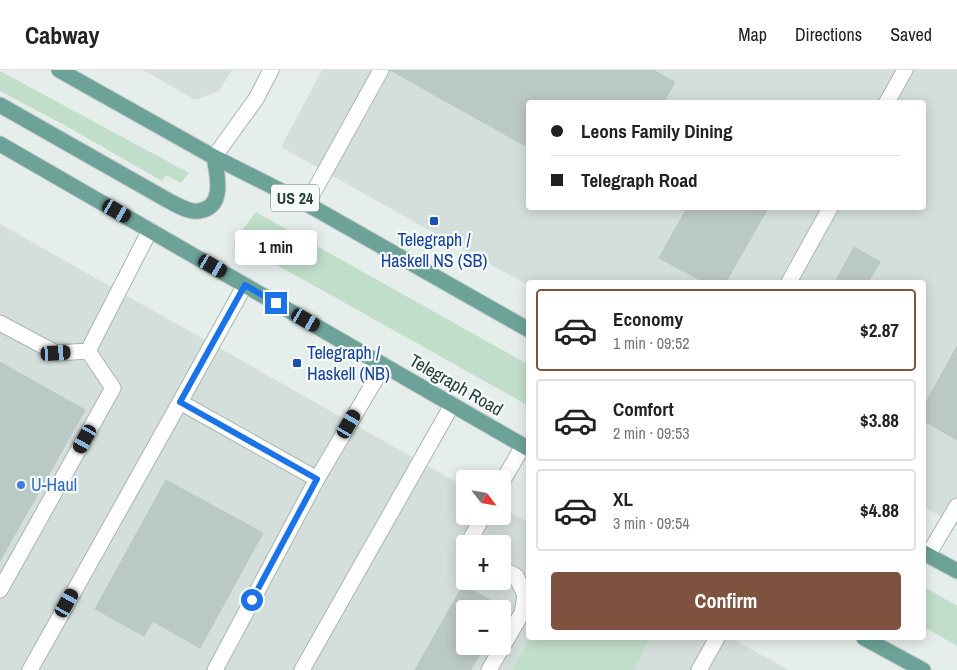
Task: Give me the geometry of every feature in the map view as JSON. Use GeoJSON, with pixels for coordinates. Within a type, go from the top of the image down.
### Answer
{"type":"FeatureCollection","features":[{"type":"Feature","properties":{"kind":"main road","name":"US 24"},"geometry":{"type":"LineString","coordinates":[[60,70],[214,157],[307,204],[526,328]]}},
{"type":"Feature","properties":{"kind":"main road"},"geometry":{"type":"LineString","coordinates":[[0,104],[169,201],[185,208],[199,211],[209,206],[216,198],[219,187],[214,157]]}},
{"type":"Feature","properties":{"kind":"main road","name":"Telegraph Road"},"geometry":{"type":"LineString","coordinates":[[0,144],[526,448]]}},
{"type":"Feature","properties":{"kind":"main road"},"geometry":{"type":"LineString","coordinates":[[926,554],[957,571]]}},
{"type":"Feature","properties":{"kind":"main road"},"geometry":{"type":"LineString","coordinates":[[868,640],[921,670]]}},
{"type":"Feature","properties":{"kind":"street"},"geometry":{"type":"LineString","coordinates":[[214,157],[256,99],[271,70]]}},
{"type":"Feature","properties":{"kind":"street"},"geometry":{"type":"LineString","coordinates":[[307,204],[380,70]]}},
{"type":"Feature","properties":{"kind":"street"},"geometry":{"type":"LineString","coordinates":[[888,100],[905,70]]}},
{"type":"Feature","properties":{"kind":"street"},"geometry":{"type":"LineString","coordinates":[[790,280],[829,210]]}},
{"type":"Feature","properties":{"kind":"street"},"geometry":{"type":"LineString","coordinates":[[88,352],[150,230]]}},
{"type":"Feature","properties":{"kind":"street"},"geometry":{"type":"LineString","coordinates":[[30,670],[245,285]]}},
{"type":"Feature","properties":{"kind":"street"},"geometry":{"type":"LineString","coordinates":[[0,323],[56,353],[88,352]]}},
{"type":"Feature","properties":{"kind":"street"},"geometry":{"type":"LineString","coordinates":[[0,590],[113,388],[88,352]]}},
{"type":"Feature","properties":{"kind":"street"},"geometry":{"type":"LineString","coordinates":[[215,670],[317,479],[384,365]]}},
{"type":"Feature","properties":{"kind":"street"},"geometry":{"type":"LineString","coordinates":[[180,402],[317,479]]}},
{"type":"Feature","properties":{"kind":"street"},"geometry":{"type":"LineString","coordinates":[[302,670],[452,405]]}},
{"type":"Feature","properties":{"kind":"street"},"geometry":{"type":"LineString","coordinates":[[510,470],[526,448]]}},
{"type":"Feature","properties":{"kind":"street"},"geometry":{"type":"LineString","coordinates":[[926,554],[957,506]]}},
{"type":"Feature","properties":{"kind":"street"},"geometry":{"type":"LineString","coordinates":[[489,670],[522,613],[525,595],[516,576],[511,574]]}},
{"type":"Feature","properties":{"kind":"street"},"geometry":{"type":"LineString","coordinates":[[699,670],[716,640]]}},
{"type":"Feature","properties":{"kind":"shaded area"},"geometry":{"type":"Polygon","coordinates":[[[143,70],[232,70],[219,91],[195,100],[143,70]]]}},
{"type":"Feature","properties":{"kind":"shaded area"},"geometry":{"type":"Polygon","coordinates":[[[322,70],[957,70],[957,526],[926,508],[926,280],[526,280],[526,284],[281,147],[322,70]]]}},
{"type":"Feature","properties":{"kind":"shaded area"},"geometry":{"type":"Polygon","coordinates":[[[0,224],[456,482],[456,525],[511,525],[511,513],[526,521],[526,640],[735,640],[789,670],[0,670],[0,224]]]}},
{"type":"Feature","properties":{"kind":"green space"},"geometry":{"type":"Polygon","coordinates":[[[0,71],[189,173],[181,183],[166,175],[162,181],[68,127],[0,91],[0,71]]]}},
{"type":"Feature","properties":{"kind":"green space"},"geometry":{"type":"Polygon","coordinates":[[[256,212],[526,363],[526,404],[234,241],[256,212]]]}},
{"type":"Feature","properties":{"kind":"green space"},"geometry":{"type":"Polygon","coordinates":[[[926,588],[957,606],[957,646],[926,628],[926,588]]]}},
{"type":"Feature","properties":{"kind":"green space"},"geometry":{"type":"Polygon","coordinates":[[[529,640],[648,640],[635,670],[512,670],[529,640]]]}},
{"type":"Feature","properties":{"kind":"building"},"geometry":{"type":"Polygon","coordinates":[[[390,70],[653,70],[675,82],[665,100],[526,100],[526,146],[390,70]]]}},
{"type":"Feature","properties":{"kind":"building"},"geometry":{"type":"Polygon","coordinates":[[[686,210],[767,210],[727,280],[700,280],[659,258],[686,210]]]}},
{"type":"Feature","properties":{"kind":"building"},"geometry":{"type":"Polygon","coordinates":[[[854,247],[880,262],[869,280],[836,280],[854,247]]]}},
{"type":"Feature","properties":{"kind":"building"},"geometry":{"type":"Polygon","coordinates":[[[957,346],[957,440],[926,422],[926,402],[957,346]]]}},
{"type":"Feature","properties":{"kind":"building","name":"U-Haul"},"geometry":{"type":"Polygon","coordinates":[[[0,362],[85,410],[0,561],[0,362]]]}},
{"type":"Feature","properties":{"kind":"building"},"geometry":{"type":"Polygon","coordinates":[[[166,480],[263,533],[200,648],[152,621],[144,636],[95,609],[166,480]]]}},
{"type":"Feature","properties":{"kind":"building"},"geometry":{"type":"Polygon","coordinates":[[[460,590],[472,590],[490,600],[456,600],[456,655],[479,655],[471,670],[415,670],[460,590]]]}},
{"type":"Feature","properties":{"kind":"place","name":"Telegraph / Haskell NS (SB)"},"geometry":{"type":"Point","coordinates":[434,221]}},
{"type":"Feature","properties":{"kind":"place","name":"Telegraph / Haskell (NB)"},"geometry":{"type":"Point","coordinates":[297,363]}},
{"type":"Feature","properties":{"kind":"place","name":"U-Haul"},"geometry":{"type":"Point","coordinates":[21,485]}},
{"type":"Feature","properties":{"kind":"route"},"geometry":{"type":"LineString","coordinates":[[252,600],[317,479],[180,402],[245,285],[276,303]]}}]}
